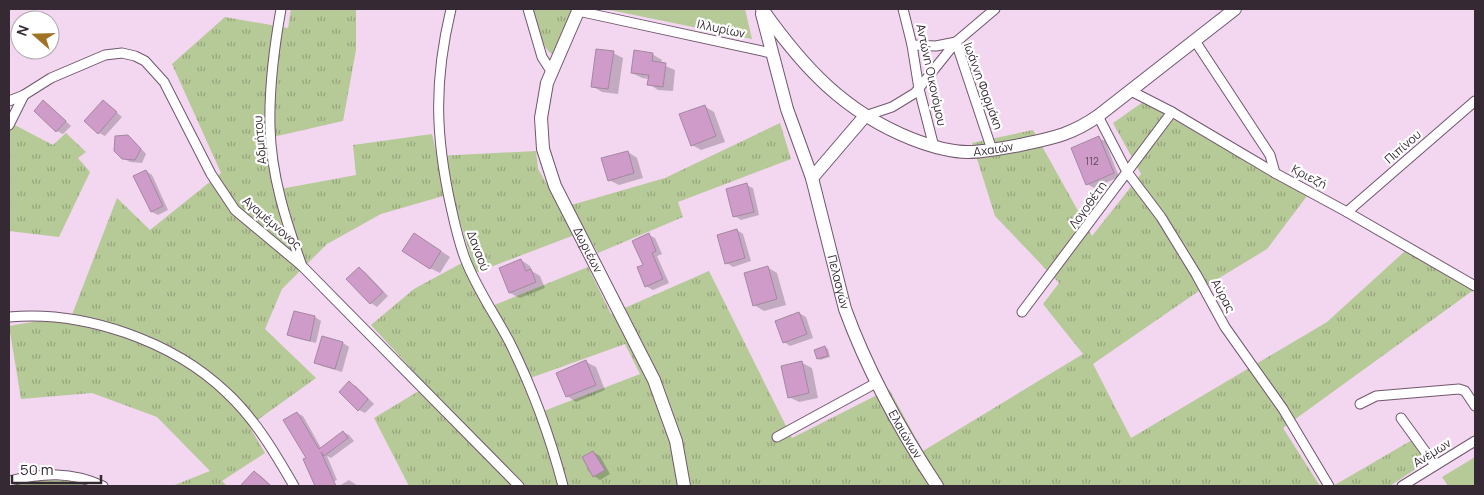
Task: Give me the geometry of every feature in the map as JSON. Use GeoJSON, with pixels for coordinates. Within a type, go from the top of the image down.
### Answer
{"type":"FeatureCollection","features":[{"type":"Feature","properties":{"kind":"main road","name":"Πελασγών"},"geometry":{"type":"LineString","coordinates":[[761,9],[787,109],[812,178],[845,309],[876,383]]}},
{"type":"Feature","properties":{"kind":"main road","name":"Αχαιών"},"geometry":{"type":"LineString","coordinates":[[761,9],[794,53],[819,80],[865,116],[901,134],[934,147],[967,152],[992,150],[1061,136],[1078,129],[1131,91],[1194,41],[1228,11]]}},
{"type":"Feature","properties":{"kind":"main road","name":"Δωριέων"},"geometry":{"type":"LineString","coordinates":[[579,10],[551,71],[544,95],[541,139],[546,162],[555,186],[654,380],[676,441],[684,486]]}},
{"type":"Feature","properties":{"kind":"main road"},"geometry":{"type":"LineString","coordinates":[[812,178],[865,116]]}},
{"type":"Feature","properties":{"kind":"main road","name":"Ελαιώνων"},"geometry":{"type":"LineString","coordinates":[[876,383],[918,457],[937,486]]}},
{"type":"Feature","properties":{"kind":"street","name":"Αδμήτου"},"geometry":{"type":"LineString","coordinates":[[281,9],[272,73],[271,141],[284,212],[302,266]]}},
{"type":"Feature","properties":{"kind":"street","name":"Δαναού"},"geometry":{"type":"LineString","coordinates":[[451,9],[442,54],[438,113],[446,182],[456,228],[468,267],[508,340],[531,390],[563,486]]}},
{"type":"Feature","properties":{"kind":"street"},"geometry":{"type":"LineString","coordinates":[[528,9],[542,57],[551,71]]}},
{"type":"Feature","properties":{"kind":"street","name":"Αντώνη Οικονόμου"},"geometry":{"type":"LineString","coordinates":[[903,9],[912,45],[919,89],[934,147]]}},
{"type":"Feature","properties":{"kind":"street"},"geometry":{"type":"LineString","coordinates":[[865,116],[900,103],[919,89],[941,58],[956,42],[995,9]]}},
{"type":"Feature","properties":{"kind":"street","name":"Ιλλυρίων"},"geometry":{"type":"LineString","coordinates":[[579,10],[771,53]]}},
{"type":"Feature","properties":{"kind":"street"},"geometry":{"type":"LineString","coordinates":[[1194,41],[1270,155],[1274,174]]}},
{"type":"Feature","properties":{"kind":"street","name":"Ιωάννη Φαρμάκη"},"geometry":{"type":"LineString","coordinates":[[912,45],[936,46],[956,42],[992,150]]}},
{"type":"Feature","properties":{"kind":"street","name":"Αγαμέμνονος"},"geometry":{"type":"LineString","coordinates":[[9,101],[24,95],[51,78],[105,55],[122,53],[145,61],[164,82],[211,174],[226,198],[241,215],[302,266],[519,486]]}},
{"type":"Feature","properties":{"kind":"street","name":"Κριεζή"},"geometry":{"type":"LineString","coordinates":[[1131,91],[1172,112],[1274,174],[1347,212],[1475,286]]}},
{"type":"Feature","properties":{"kind":"street"},"geometry":{"type":"LineString","coordinates":[[9,125],[24,95]]}},
{"type":"Feature","properties":{"kind":"street","name":"Πιπίνου"},"geometry":{"type":"LineString","coordinates":[[1347,212],[1475,101]]}},
{"type":"Feature","properties":{"kind":"street","name":"Λογοθέτη"},"geometry":{"type":"LineString","coordinates":[[1022,312],[1172,112]]}},
{"type":"Feature","properties":{"kind":"street","name":"Αύρας"},"geometry":{"type":"LineString","coordinates":[[1098,116],[1127,172],[1161,217],[1196,274],[1225,327],[1283,409],[1329,486]]}},
{"type":"Feature","properties":{"kind":"street"},"geometry":{"type":"LineString","coordinates":[[9,317],[70,320],[105,327],[145,341],[184,361],[220,387],[244,411],[262,434],[294,486]]}},
{"type":"Feature","properties":{"kind":"street"},"geometry":{"type":"LineString","coordinates":[[777,437],[876,383]]}},
{"type":"Feature","properties":{"kind":"street"},"geometry":{"type":"LineString","coordinates":[[1360,404],[1376,396],[1459,389],[1465,391],[1475,406]]}},
{"type":"Feature","properties":{"kind":"street"},"geometry":{"type":"LineString","coordinates":[[1401,418],[1435,465]]}},
{"type":"Feature","properties":{"kind":"street","name":"Ανέμων"},"geometry":{"type":"LineString","coordinates":[[1402,486],[1475,441]]}},
{"type":"Feature","properties":{"kind":"street"},"geometry":{"type":"LineString","coordinates":[[9,480],[34,475],[60,474],[88,480],[103,486]]}},
{"type":"Feature","properties":{"kind":"green space"},"geometry":{"type":"Polygon","coordinates":[[[291,9],[356,9],[356,50],[343,121],[264,139],[275,190],[356,175],[353,145],[432,134],[437,156],[536,151],[538,169],[561,208],[665,178],[780,123],[791,159],[678,202],[683,217],[598,253],[585,231],[467,276],[487,308],[588,267],[611,314],[709,271],[792,438],[889,389],[923,451],[1083,354],[1043,304],[1059,283],[995,216],[972,143],[1033,130],[1092,236],[1141,174],[1113,123],[1143,102],[1307,196],[1267,249],[1206,286],[1093,364],[1131,438],[1327,322],[1405,251],[1475,289],[1283,428],[1320,486],[409,486],[374,418],[427,386],[371,325],[414,289],[471,258],[452,195],[443,196],[381,214],[327,244],[282,289],[265,329],[316,378],[249,426],[265,453],[222,481],[227,486],[172,486],[210,471],[157,417],[92,393],[21,399],[9,326],[38,321],[70,320],[117,198],[150,230],[221,173],[172,64],[225,17],[288,28],[291,9]],[[625,344],[522,381],[536,414],[640,374],[625,344]]]}},
{"type":"Feature","properties":{"kind":"green space"},"geometry":{"type":"Polygon","coordinates":[[[533,9],[574,9],[553,55],[542,40],[533,9]]]}},
{"type":"Feature","properties":{"kind":"green space"},"geometry":{"type":"Polygon","coordinates":[[[605,9],[745,9],[752,39],[605,9]]]}},
{"type":"Feature","properties":{"kind":"green space"},"geometry":{"type":"Polygon","coordinates":[[[9,122],[53,145],[66,133],[86,152],[78,158],[90,172],[59,237],[9,231],[9,122]]]}},
{"type":"Feature","properties":{"kind":"green space"},"geometry":{"type":"Polygon","coordinates":[[[1412,440],[1426,462],[1390,486],[1333,486],[1412,440]]]}},
{"type":"Feature","properties":{"kind":"green space"},"geometry":{"type":"Polygon","coordinates":[[[1475,457],[1475,486],[1448,486],[1442,477],[1475,457]]]}},
{"type":"Feature","properties":{"kind":"green space"},"geometry":{"type":"Polygon","coordinates":[[[53,478],[90,486],[9,486],[9,484],[53,478]]]}},
{"type":"Feature","properties":{"kind":"building"},"geometry":{"type":"Polygon","coordinates":[[[596,49],[614,51],[608,89],[591,87],[596,49]]]}},
{"type":"Feature","properties":{"kind":"building"},"geometry":{"type":"Polygon","coordinates":[[[634,50],[653,53],[652,61],[666,63],[663,87],[647,85],[649,75],[631,73],[634,50]]]}},
{"type":"Feature","properties":{"kind":"building"},"geometry":{"type":"Polygon","coordinates":[[[43,100],[66,121],[56,132],[34,111],[43,100]]]}},
{"type":"Feature","properties":{"kind":"building"},"geometry":{"type":"Polygon","coordinates":[[[103,100],[117,112],[98,134],[84,121],[103,100]]]}},
{"type":"Feature","properties":{"kind":"building"},"geometry":{"type":"Polygon","coordinates":[[[705,105],[716,136],[691,146],[679,114],[705,105]]]}},
{"type":"Feature","properties":{"kind":"building"},"geometry":{"type":"Polygon","coordinates":[[[128,135],[141,149],[135,160],[122,159],[114,151],[115,136],[128,135]]]}},
{"type":"Feature","properties":{"kind":"building"},"geometry":{"type":"Polygon","coordinates":[[[1099,136],[1114,173],[1086,185],[1071,148],[1099,136]]]}},
{"type":"Feature","properties":{"kind":"building"},"geometry":{"type":"Polygon","coordinates":[[[628,151],[634,173],[608,181],[601,158],[628,151]]]}},
{"type":"Feature","properties":{"kind":"building"},"geometry":{"type":"Polygon","coordinates":[[[146,170],[163,206],[151,212],[133,176],[146,170]]]}},
{"type":"Feature","properties":{"kind":"building"},"geometry":{"type":"Polygon","coordinates":[[[747,183],[754,212],[733,217],[726,189],[747,183]]]}},
{"type":"Feature","properties":{"kind":"building"},"geometry":{"type":"Polygon","coordinates":[[[737,229],[745,258],[725,264],[717,235],[737,229]]]}},
{"type":"Feature","properties":{"kind":"building"},"geometry":{"type":"Polygon","coordinates":[[[414,233],[441,251],[430,269],[402,251],[414,233]]]}},
{"type":"Feature","properties":{"kind":"building"},"geometry":{"type":"Polygon","coordinates":[[[649,233],[656,251],[652,253],[663,279],[645,287],[637,267],[643,265],[632,241],[649,233]]]}},
{"type":"Feature","properties":{"kind":"building"},"geometry":{"type":"Polygon","coordinates":[[[521,259],[526,271],[531,269],[536,282],[509,293],[499,268],[521,259]]]}},
{"type":"Feature","properties":{"kind":"building"},"geometry":{"type":"Polygon","coordinates":[[[768,266],[777,299],[753,306],[744,273],[768,266]]]}},
{"type":"Feature","properties":{"kind":"building"},"geometry":{"type":"Polygon","coordinates":[[[359,267],[383,292],[370,304],[346,279],[359,267]]]}},
{"type":"Feature","properties":{"kind":"building"},"geometry":{"type":"Polygon","coordinates":[[[294,311],[315,316],[310,341],[287,335],[294,311]]]}},
{"type":"Feature","properties":{"kind":"building"},"geometry":{"type":"Polygon","coordinates":[[[799,312],[807,334],[783,343],[775,321],[799,312]]]}},
{"type":"Feature","properties":{"kind":"building"},"geometry":{"type":"Polygon","coordinates":[[[322,336],[343,342],[335,369],[314,363],[322,336]]]}},
{"type":"Feature","properties":{"kind":"building"},"geometry":{"type":"Polygon","coordinates":[[[825,346],[828,356],[817,359],[814,350],[825,346]]]}},
{"type":"Feature","properties":{"kind":"building"},"geometry":{"type":"Polygon","coordinates":[[[586,360],[596,385],[566,397],[556,373],[586,360]]]}},
{"type":"Feature","properties":{"kind":"building"},"geometry":{"type":"Polygon","coordinates":[[[802,361],[809,393],[788,398],[781,366],[802,361]]]}},
{"type":"Feature","properties":{"kind":"building"},"geometry":{"type":"Polygon","coordinates":[[[349,381],[368,399],[358,411],[339,392],[349,381]]]}},
{"type":"Feature","properties":{"kind":"building"},"geometry":{"type":"Polygon","coordinates":[[[297,412],[319,449],[343,431],[348,438],[324,456],[321,452],[336,486],[315,486],[303,459],[306,458],[283,420],[297,412]]]}},
{"type":"Feature","properties":{"kind":"building"},"geometry":{"type":"Polygon","coordinates":[[[593,451],[605,470],[593,477],[582,457],[593,451]]]}},
{"type":"Feature","properties":{"kind":"building"},"geometry":{"type":"Polygon","coordinates":[[[254,471],[271,486],[240,486],[254,471]]]}}]}
